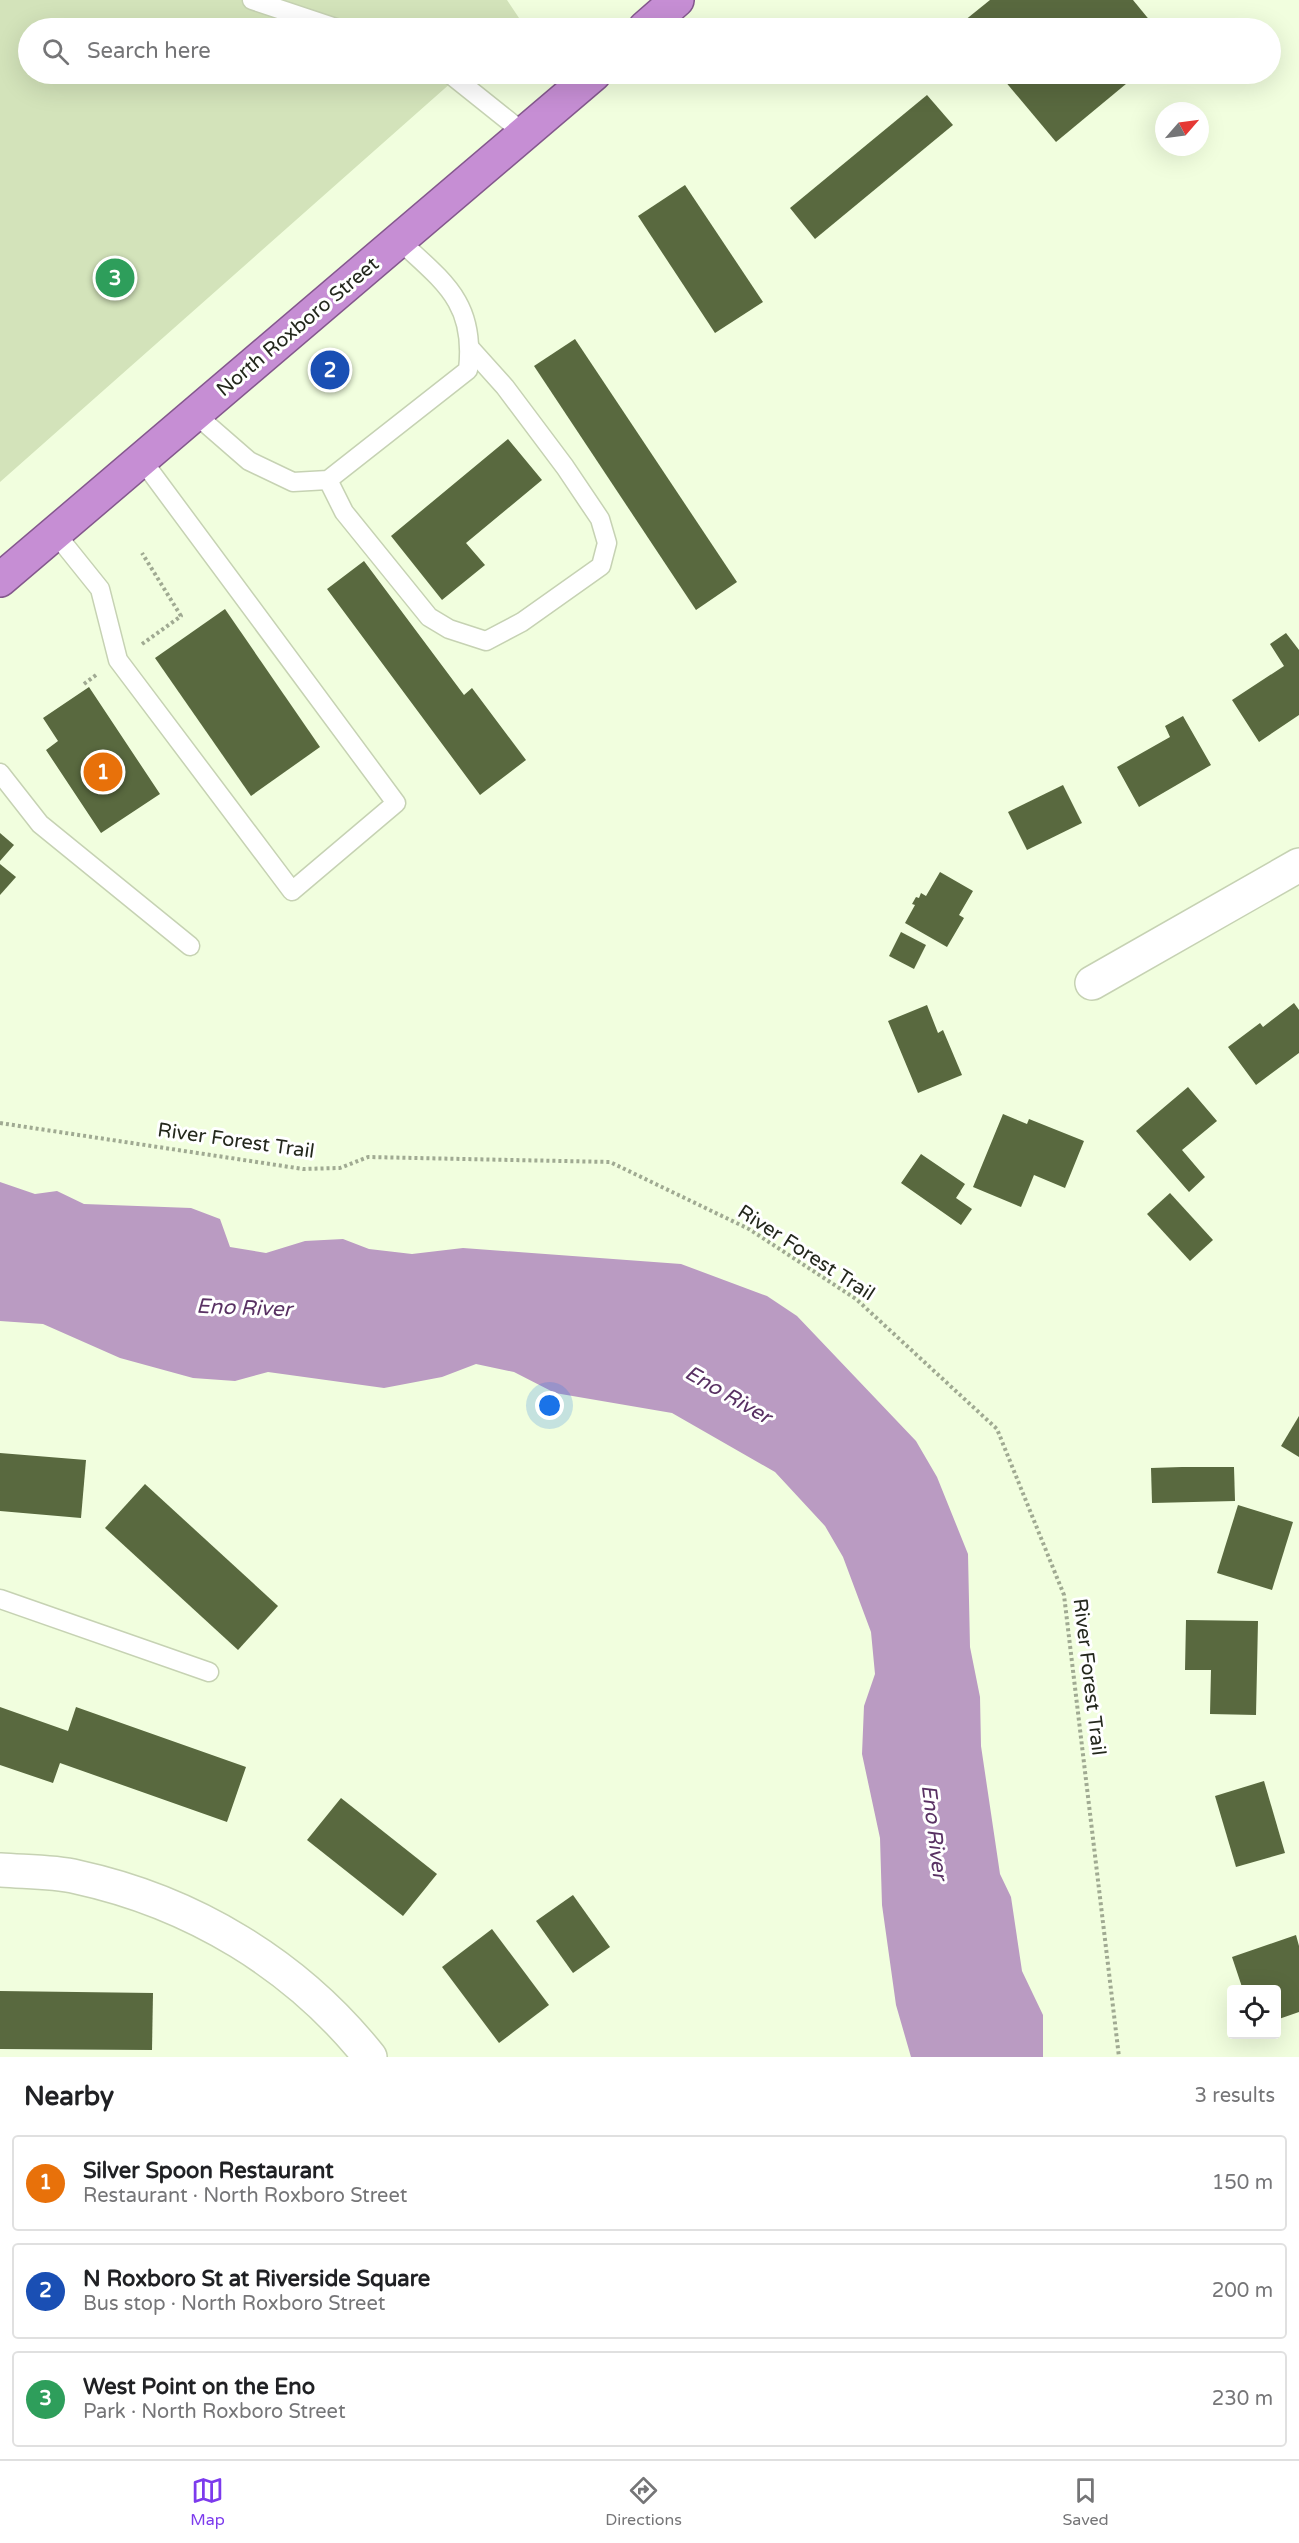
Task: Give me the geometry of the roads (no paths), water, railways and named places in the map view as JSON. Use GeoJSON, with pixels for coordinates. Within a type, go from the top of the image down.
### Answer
{"type":"FeatureCollection","features":[{"type":"Feature","properties":{"kind":"highway"},"geometry":{"type":"LineString","coordinates":[[656,18],[677,0]]}},
{"type":"Feature","properties":{"kind":"highway","name":"North Roxboro Street"},"geometry":{"type":"LineString","coordinates":[[0,580],[582,84]]}},
{"type":"Feature","properties":{"kind":"street"},"geometry":{"type":"LineString","coordinates":[[1092,983],[1299,864]]}},
{"type":"Feature","properties":{"kind":"street"},"geometry":{"type":"LineString","coordinates":[[0,1870],[75,1876],[163,1903],[212,1924],[294,1978],[348,2031],[369,2057]]}},
{"type":"Feature","properties":{"kind":"lane"},"geometry":{"type":"LineString","coordinates":[[252,0],[306,18]]}},
{"type":"Feature","properties":{"kind":"lane"},"geometry":{"type":"LineString","coordinates":[[462,84],[525,134]]}},
{"type":"Feature","properties":{"kind":"lane"},"geometry":{"type":"LineString","coordinates":[[195,414],[249,461],[293,482],[328,480],[468,370],[470,348],[465,316],[446,285],[400,241]]}},
{"type":"Feature","properties":{"kind":"lane"},"geometry":{"type":"LineString","coordinates":[[328,480],[344,512],[429,618],[449,629],[486,640],[522,622],[601,566],[607,543],[600,519],[565,467],[505,387],[470,348]]}},
{"type":"Feature","properties":{"kind":"lane"},"geometry":{"type":"LineString","coordinates":[[55,533],[100,589],[118,660],[292,891],[396,803],[142,460]]}},
{"type":"Feature","properties":{"kind":"lane"},"geometry":{"type":"LineString","coordinates":[[0,773],[40,824],[190,946]]}},
{"type":"Feature","properties":{"kind":"lane"},"geometry":{"type":"LineString","coordinates":[[0,1599],[209,1672]]}},
{"type":"Feature","properties":{"kind":"water","name":"Eno River"},"geometry":{"type":"Polygon","coordinates":[[[0,1182],[35,1194],[57,1191],[84,1204],[191,1208],[220,1219],[230,1247],[266,1253],[305,1241],[343,1239],[369,1249],[412,1254],[463,1248],[681,1264],[767,1296],[797,1316],[916,1441],[937,1477],[968,1554],[970,1647],[980,1697],[981,1746],[1000,1874],[1011,1897],[1022,1971],[1043,2015],[1043,2057],[911,2057],[896,2005],[882,1905],[880,1838],[862,1754],[864,1706],[875,1674],[871,1632],[843,1557],[825,1526],[775,1472],[672,1413],[555,1393],[514,1372],[476,1364],[442,1377],[384,1388],[268,1372],[235,1381],[193,1378],[120,1358],[43,1324],[0,1321],[0,1182]]]}},
{"type":"Feature","properties":{"kind":"place","name":"West Point on the Eno"},"geometry":{"type":"Point","coordinates":[115,278]}},
{"type":"Feature","properties":{"kind":"place","name":"N Roxboro St at Riverside Square"},"geometry":{"type":"Point","coordinates":[330,370]}},
{"type":"Feature","properties":{"kind":"place","name":"Silver Spoon Restaurant"},"geometry":{"type":"Point","coordinates":[103,772]}}]}
